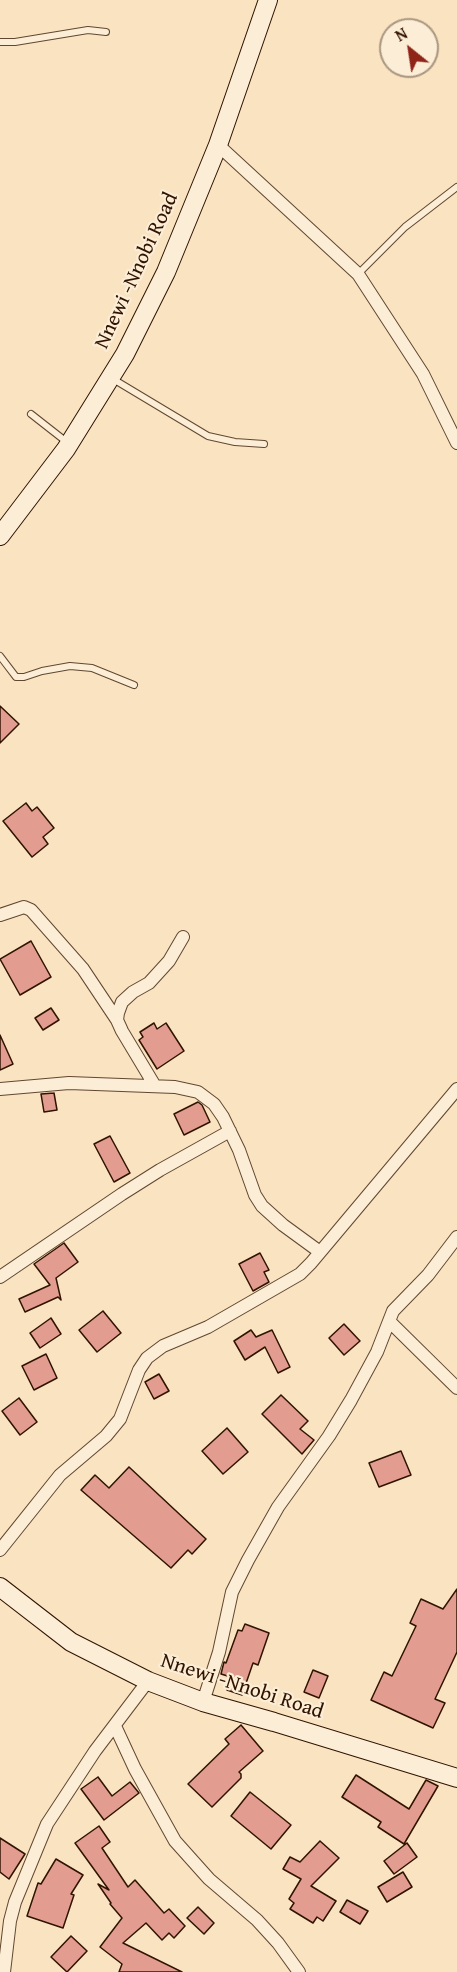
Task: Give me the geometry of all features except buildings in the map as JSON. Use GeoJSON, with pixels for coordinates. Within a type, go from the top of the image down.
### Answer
{"type":"FeatureCollection","features":[{"type":"Feature","properties":{"kind":"main road","name":"Nnewi -Nnobi Road"},"geometry":{"type":"LineString","coordinates":[[0,536],[69,444],[125,354],[166,272],[218,145],[268,0]]}},
{"type":"Feature","properties":{"kind":"main road","name":"Nnewi -Nnobi Road"},"geometry":{"type":"LineString","coordinates":[[0,1587],[71,1642],[148,1681],[203,1702],[457,1778]]}},
{"type":"Feature","properties":{"kind":"street"},"geometry":{"type":"LineString","coordinates":[[218,145],[358,274],[423,374],[457,443]]}},
{"type":"Feature","properties":{"kind":"street"},"geometry":{"type":"LineString","coordinates":[[0,915],[24,907],[31,910],[83,969],[117,1020],[155,1086]]}},
{"type":"Feature","properties":{"kind":"street"},"geometry":{"type":"LineString","coordinates":[[117,1020],[122,1002],[149,983],[169,961],[183,937]]}},
{"type":"Feature","properties":{"kind":"street"},"geometry":{"type":"LineString","coordinates":[[0,1089],[69,1083],[175,1087],[198,1092],[214,1104],[230,1131],[240,1150],[255,1195],[262,1206],[283,1225],[320,1252]]}},
{"type":"Feature","properties":{"kind":"street"},"geometry":{"type":"LineString","coordinates":[[0,1550],[60,1475],[106,1436],[120,1419],[139,1370],[147,1358],[163,1346],[208,1326],[300,1274],[457,1089]]}},
{"type":"Feature","properties":{"kind":"street"},"geometry":{"type":"LineString","coordinates":[[0,1276],[141,1182],[230,1131]]}},
{"type":"Feature","properties":{"kind":"street"},"geometry":{"type":"LineString","coordinates":[[203,1702],[219,1652],[232,1592],[248,1560],[279,1507],[329,1436],[351,1400],[377,1352],[393,1311],[428,1275],[457,1238]]}},
{"type":"Feature","properties":{"kind":"street"},"geometry":{"type":"LineString","coordinates":[[389,1321],[457,1388]]}},
{"type":"Feature","properties":{"kind":"street"},"geometry":{"type":"LineString","coordinates":[[4,1972],[10,1921],[15,1902],[47,1824],[95,1751],[148,1681]]}},
{"type":"Feature","properties":{"kind":"street"},"geometry":{"type":"LineString","coordinates":[[115,1726],[135,1769],[175,1841],[209,1879],[257,1920],[278,1943],[299,1972]]}},
{"type":"Feature","properties":{"kind":"lane"},"geometry":{"type":"LineString","coordinates":[[0,42],[26,41],[88,30],[106,32]]}},
{"type":"Feature","properties":{"kind":"lane"},"geometry":{"type":"LineString","coordinates":[[358,274],[405,227],[457,187]]}},
{"type":"Feature","properties":{"kind":"lane"},"geometry":{"type":"LineString","coordinates":[[110,377],[208,436],[235,442],[264,444]]}},
{"type":"Feature","properties":{"kind":"lane"},"geometry":{"type":"LineString","coordinates":[[31,414],[69,444]]}},
{"type":"Feature","properties":{"kind":"lane"},"geometry":{"type":"LineString","coordinates":[[0,656],[16,677],[70,666],[92,668],[134,685]]}}]}
